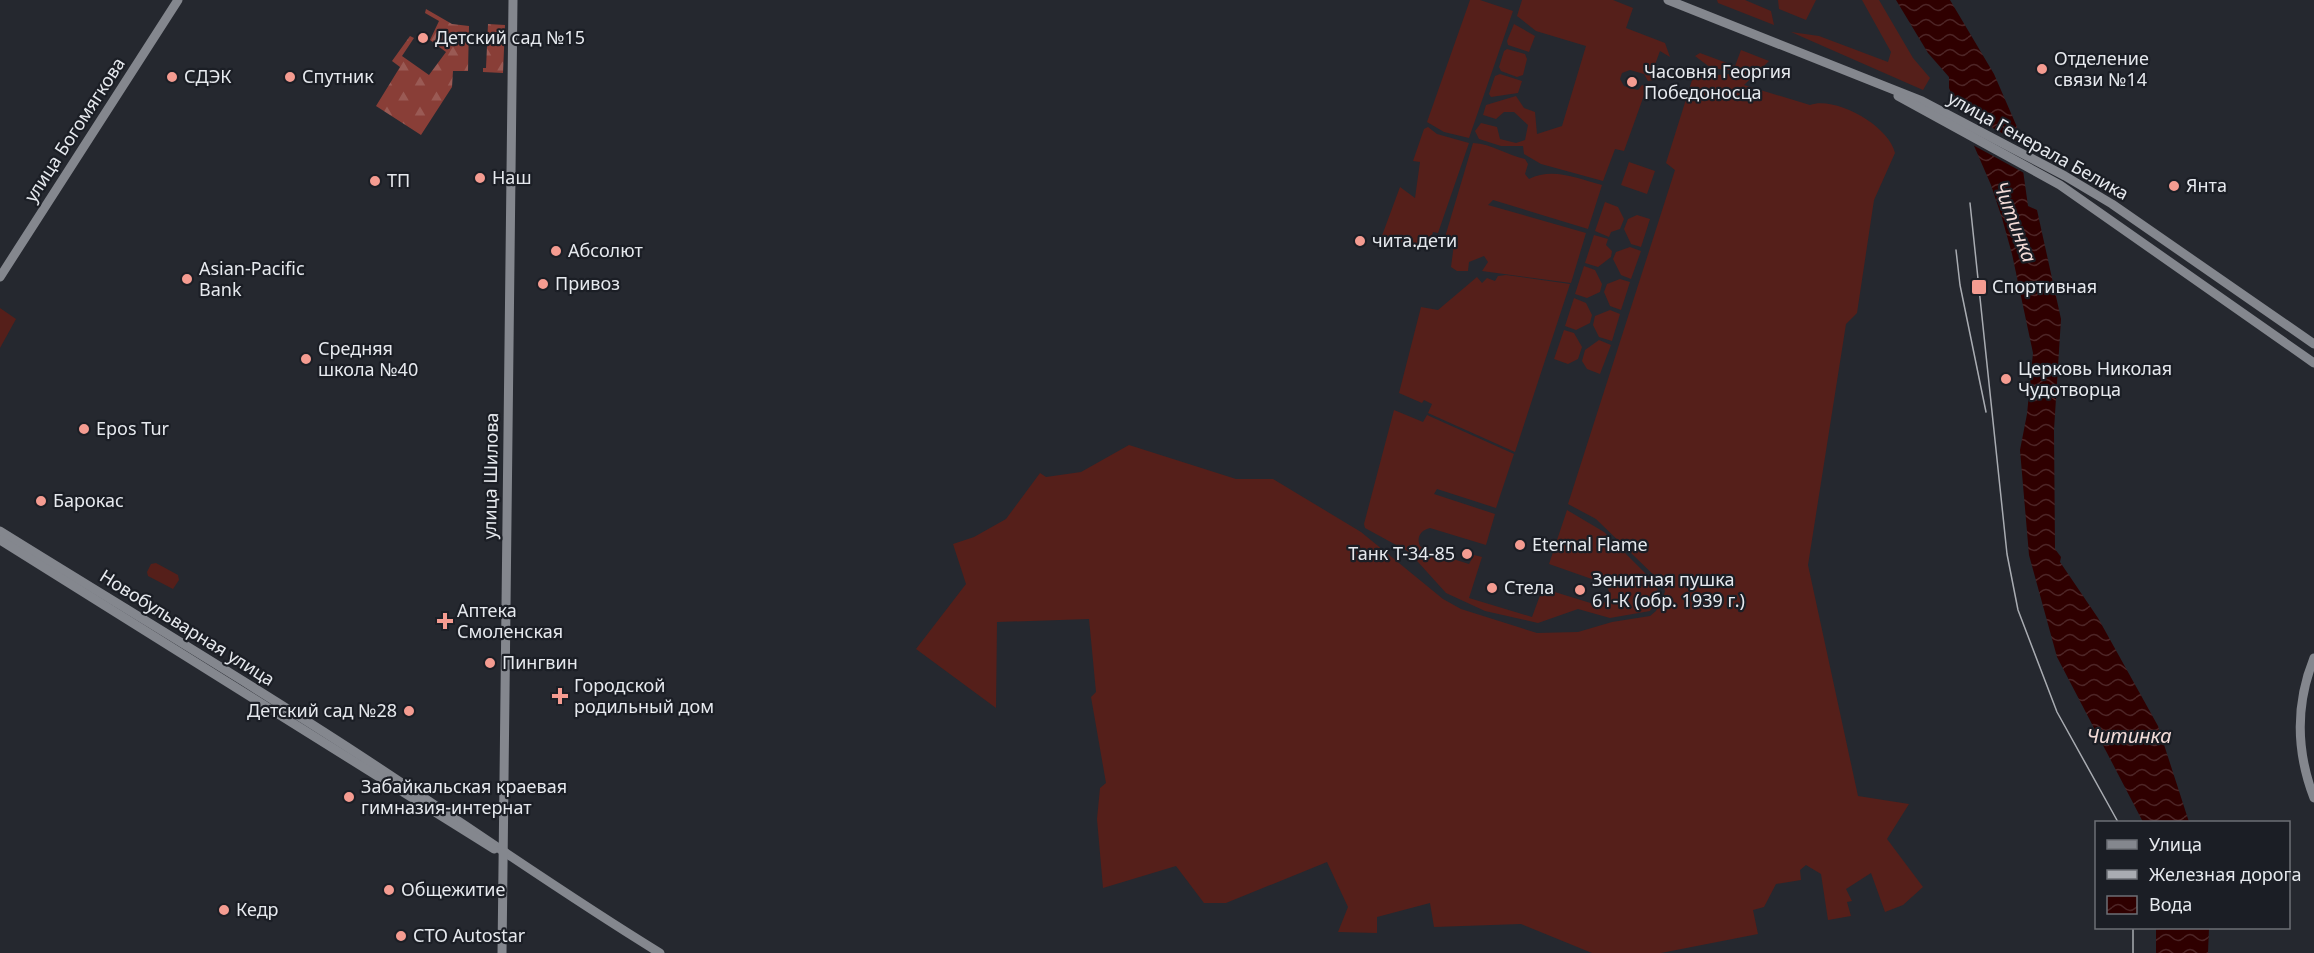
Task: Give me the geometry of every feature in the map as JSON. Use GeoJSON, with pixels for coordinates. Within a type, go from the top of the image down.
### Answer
{"type":"FeatureCollection","features":[{"type":"Feature","properties":{"kind":"main road","name":"улица Богомягкова"},"geometry":{"type":"LineString","coordinates":[[0,278],[178,0]]}},
{"type":"Feature","properties":{"kind":"main road","name":"улица Шилова"},"geometry":{"type":"LineString","coordinates":[[502,953],[505,854],[513,0]]}},
{"type":"Feature","properties":{"kind":"main road","name":"улица Генерала Белика"},"geometry":{"type":"LineString","coordinates":[[1668,0],[1878,83],[2063,181],[2112,204],[2314,344]]}},
{"type":"Feature","properties":{"kind":"main road","name":"улица Генерала Белика"},"geometry":{"type":"LineString","coordinates":[[2063,181],[2314,363]]}},
{"type":"Feature","properties":{"kind":"main road"},"geometry":{"type":"LineString","coordinates":[[2226,300],[2235,289]]}},
{"type":"Feature","properties":{"kind":"main road","name":"Новобульварная улица"},"geometry":{"type":"LineString","coordinates":[[0,531],[345,746],[485,837],[505,854],[660,953]]}},
{"type":"Feature","properties":{"kind":"main road","name":"Новобульварная улица"},"geometry":{"type":"LineString","coordinates":[[0,540],[486,846],[505,854]]}},
{"type":"Feature","properties":{"kind":"main road"},"geometry":{"type":"LineString","coordinates":[[2314,658],[2300,713],[2299,746],[2304,771],[2314,798]]}},
{"type":"Feature","properties":{"kind":"shaded area"},"geometry":{"type":"Polygon","coordinates":[[[1470,0],[1480,0],[1513,11],[1469,138],[1444,132],[1427,122],[1470,0]]]}},
{"type":"Feature","properties":{"kind":"shaded area"},"geometry":{"type":"Polygon","coordinates":[[[1522,0],[1613,0],[1633,8],[1626,28],[1665,43],[1670,57],[1660,51],[1653,70],[1656,73],[1653,80],[1648,81],[1644,74],[1630,70],[1622,73],[1620,79],[1624,86],[1638,90],[1642,85],[1647,87],[1624,151],[1615,149],[1603,181],[1541,164],[1524,154],[1523,146],[1501,146],[1479,139],[1475,131],[1481,123],[1497,127],[1500,139],[1516,143],[1525,140],[1528,125],[1514,112],[1504,112],[1496,119],[1483,115],[1486,105],[1516,96],[1524,108],[1535,112],[1537,134],[1562,126],[1586,46],[1536,31],[1517,16],[1522,0]]]}},
{"type":"Feature","properties":{"kind":"shaded area"},"geometry":{"type":"Polygon","coordinates":[[[1717,0],[1745,0],[1771,11],[1774,25],[1718,3],[1717,0]]]}},
{"type":"Feature","properties":{"kind":"shaded area"},"geometry":{"type":"Polygon","coordinates":[[[1778,0],[1816,0],[1806,20],[1779,9],[1778,0]]]}},
{"type":"Feature","properties":{"kind":"shaded area"},"geometry":{"type":"Polygon","coordinates":[[[1862,0],[1879,0],[1913,58],[1930,78],[1923,90],[1791,32],[1819,36],[1888,62],[1891,52],[1862,0]]]}},
{"type":"Feature","properties":{"kind":"shaded area"},"geometry":{"type":"Polygon","coordinates":[[[1514,24],[1535,36],[1529,52],[1508,45],[1507,41],[1514,24]]]}},
{"type":"Feature","properties":{"kind":"shaded area"},"geometry":{"type":"Polygon","coordinates":[[[1507,49],[1525,54],[1527,59],[1523,75],[1517,77],[1501,71],[1499,67],[1504,51],[1507,49]]]}},
{"type":"Feature","properties":{"kind":"shaded area"},"geometry":{"type":"Polygon","coordinates":[[[1741,50],[1769,61],[1744,85],[1810,105],[1821,103],[1847,109],[1883,133],[1895,153],[1874,200],[1857,313],[1846,324],[1808,565],[1858,796],[1909,804],[1887,839],[1923,887],[1903,905],[1885,912],[1871,873],[1846,889],[1852,901],[1847,902],[1851,916],[1828,920],[1821,874],[1806,865],[1800,870],[1801,880],[1776,884],[1764,907],[1753,910],[1758,934],[1661,953],[1592,953],[1521,924],[1434,927],[1430,903],[1377,917],[1377,933],[1338,932],[1348,907],[1327,862],[1226,903],[1204,903],[1176,866],[1103,888],[1097,819],[1100,788],[1106,783],[1091,697],[1096,692],[1089,619],[997,622],[996,708],[916,649],[966,584],[953,544],[974,537],[1006,519],[1040,473],[1046,477],[1081,472],[1129,445],[1236,479],[1273,479],[1361,532],[1443,599],[1461,609],[1537,633],[1578,632],[1612,622],[1650,616],[1656,611],[1665,592],[1664,585],[1596,519],[1568,504],[1675,170],[1666,163],[1693,77],[1729,74],[1732,79],[1739,77],[1736,71],[1711,68],[1695,56],[1700,53],[1735,66],[1741,50]]]}},
{"type":"Feature","properties":{"kind":"shaded area"},"geometry":{"type":"Polygon","coordinates":[[[1500,74],[1522,81],[1518,93],[1491,97],[1489,94],[1495,76],[1500,74]]]}},
{"type":"Feature","properties":{"kind":"shaded area"},"geometry":{"type":"Polygon","coordinates":[[[1428,127],[1437,134],[1469,143],[1438,233],[1433,232],[1429,244],[1421,242],[1419,248],[1386,238],[1385,242],[1380,241],[1400,187],[1415,198],[1420,162],[1413,161],[1424,129],[1428,127]]]}},
{"type":"Feature","properties":{"kind":"shaded area"},"geometry":{"type":"Polygon","coordinates":[[[1473,143],[1487,145],[1525,159],[1528,164],[1525,174],[1529,179],[1556,174],[1602,185],[1588,229],[1493,200],[1488,205],[1586,233],[1571,283],[1482,271],[1488,262],[1484,256],[1469,262],[1468,271],[1457,271],[1451,267],[1454,244],[1445,237],[1473,143]]]}},
{"type":"Feature","properties":{"kind":"shaded area"},"geometry":{"type":"Polygon","coordinates":[[[1629,162],[1655,171],[1647,194],[1621,185],[1629,162]]]}},
{"type":"Feature","properties":{"kind":"shaded area"},"geometry":{"type":"Polygon","coordinates":[[[1605,202],[1618,207],[1624,219],[1620,229],[1611,232],[1609,237],[1595,231],[1605,202]]]}},
{"type":"Feature","properties":{"kind":"shaded area"},"geometry":{"type":"Polygon","coordinates":[[[1637,215],[1650,219],[1641,247],[1631,244],[1624,229],[1628,219],[1637,215]]]}},
{"type":"Feature","properties":{"kind":"shaded area"},"geometry":{"type":"Polygon","coordinates":[[[1594,235],[1608,239],[1606,245],[1612,251],[1611,257],[1598,267],[1585,263],[1594,235]]]}},
{"type":"Feature","properties":{"kind":"shaded area"},"geometry":{"type":"Polygon","coordinates":[[[1630,247],[1641,251],[1631,279],[1621,275],[1613,259],[1616,252],[1630,247]]]}},
{"type":"Feature","properties":{"kind":"shaded area"},"geometry":{"type":"Polygon","coordinates":[[[1584,266],[1595,270],[1602,284],[1600,292],[1587,298],[1575,294],[1584,266]]]}},
{"type":"Feature","properties":{"kind":"shaded area"},"geometry":{"type":"Polygon","coordinates":[[[1506,275],[1570,284],[1515,452],[1428,413],[1432,404],[1424,400],[1422,403],[1399,393],[1421,307],[1438,310],[1477,277],[1482,283],[1487,278],[1495,281],[1498,276],[1506,275]]]}},
{"type":"Feature","properties":{"kind":"shaded area"},"geometry":{"type":"Polygon","coordinates":[[[1620,279],[1630,282],[1621,310],[1610,306],[1604,292],[1607,284],[1620,279]]]}},
{"type":"Feature","properties":{"kind":"shaded area"},"geometry":{"type":"Polygon","coordinates":[[[1574,298],[1586,303],[1592,315],[1590,323],[1576,330],[1565,326],[1574,298]]]}},
{"type":"Feature","properties":{"kind":"shaded area"},"geometry":{"type":"Polygon","coordinates":[[[0,308],[16,319],[0,348],[0,308]]]}},
{"type":"Feature","properties":{"kind":"shaded area"},"geometry":{"type":"Polygon","coordinates":[[[1610,310],[1620,314],[1612,341],[1599,337],[1593,325],[1595,316],[1610,310]]]}},
{"type":"Feature","properties":{"kind":"shaded area"},"geometry":{"type":"Polygon","coordinates":[[[1564,330],[1574,333],[1582,347],[1578,359],[1568,364],[1554,359],[1564,330]]]}},
{"type":"Feature","properties":{"kind":"shaded area"},"geometry":{"type":"Polygon","coordinates":[[[1599,340],[1611,345],[1600,374],[1587,369],[1582,361],[1585,350],[1599,340]]]}},
{"type":"Feature","properties":{"kind":"shaded area"},"geometry":{"type":"Polygon","coordinates":[[[1394,410],[1423,422],[1427,415],[1514,454],[1496,508],[1437,489],[1434,494],[1495,514],[1486,545],[1430,528],[1422,532],[1419,537],[1420,546],[1425,550],[1469,564],[1474,555],[1482,557],[1469,598],[1532,617],[1542,590],[1545,589],[1597,605],[1608,601],[1610,594],[1606,584],[1549,564],[1567,510],[1604,532],[1657,585],[1658,595],[1650,611],[1610,618],[1578,609],[1538,623],[1485,611],[1446,593],[1409,552],[1365,528],[1364,524],[1394,410]]]}},
{"type":"Feature","properties":{"kind":"shaded area"},"geometry":{"type":"Polygon","coordinates":[[[156,563],[178,575],[179,580],[173,589],[148,576],[147,572],[151,564],[156,563]]]}},
{"type":"Feature","properties":{"kind":"green space"},"geometry":{"type":"Polygon","coordinates":[[[426,9],[452,24],[469,26],[468,71],[453,71],[452,87],[421,135],[376,106],[400,67],[392,61],[410,36],[414,38],[402,56],[429,75],[446,52],[430,40],[439,21],[425,13],[426,9]]]}},
{"type":"Feature","properties":{"kind":"green space"},"geometry":{"type":"Polygon","coordinates":[[[488,24],[505,25],[503,73],[483,72],[483,68],[486,68],[488,24]]]}},
{"type":"Feature","properties":{"kind":"water","name":"Читинка"},"geometry":{"type":"Polygon","coordinates":[[[1896,0],[1950,0],[1994,74],[2017,127],[2028,206],[2037,210],[2061,319],[2054,430],[2055,549],[2061,557],[2060,562],[2098,618],[2158,726],[2189,821],[2142,821],[2057,657],[2029,555],[2020,450],[2027,414],[2033,353],[2012,254],[1991,185],[1949,88],[1949,77],[1928,53],[1896,0]]]}},
{"type":"Feature","properties":{"kind":"water"},"geometry":{"type":"Polygon","coordinates":[[[2156,929],[2209,929],[2208,953],[2156,953],[2156,929]]]}},
{"type":"Feature","properties":{"kind":"pier"},"geometry":{"type":"Polygon","coordinates":[[[1956,108],[2022,144],[2026,174],[1971,144],[1956,108]]]}},
{"type":"Feature","properties":{"kind":"railway"},"geometry":{"type":"LineString","coordinates":[[1970,203],[2007,554],[2018,610],[2057,712],[2117,821]]}},
{"type":"Feature","properties":{"kind":"railway"},"geometry":{"type":"LineString","coordinates":[[1956,250],[1960,285],[1986,412]]}},
{"type":"Feature","properties":{"kind":"railway"},"geometry":{"type":"LineString","coordinates":[[2133,929],[2133,953]]}},
{"type":"Feature","properties":{"kind":"place","name":"Детский сад №15"},"geometry":{"type":"Point","coordinates":[423,38]}},
{"type":"Feature","properties":{"kind":"place","name":"Отделение связи №14"},"geometry":{"type":"Point","coordinates":[2042,69]}},
{"type":"Feature","properties":{"kind":"place","name":"СДЭК"},"geometry":{"type":"Point","coordinates":[172,77]}},
{"type":"Feature","properties":{"kind":"place","name":"Спутник"},"geometry":{"type":"Point","coordinates":[290,77]}},
{"type":"Feature","properties":{"kind":"place","name":"Часовня Георгия Победоносца"},"geometry":{"type":"Point","coordinates":[1632,82]}},
{"type":"Feature","properties":{"kind":"place","name":"Наш"},"geometry":{"type":"Point","coordinates":[480,178]}},
{"type":"Feature","properties":{"kind":"place","name":"ТП"},"geometry":{"type":"Point","coordinates":[375,181]}},
{"type":"Feature","properties":{"kind":"place","name":"Янта"},"geometry":{"type":"Point","coordinates":[2174,186]}},
{"type":"Feature","properties":{"kind":"place","name":"чита.дети"},"geometry":{"type":"Point","coordinates":[1360,241]}},
{"type":"Feature","properties":{"kind":"place","name":"Абсолют"},"geometry":{"type":"Point","coordinates":[556,251]}},
{"type":"Feature","properties":{"kind":"place","name":"Asian-Pacific Bank"},"geometry":{"type":"Point","coordinates":[187,279]}},
{"type":"Feature","properties":{"kind":"place","name":"Привоз"},"geometry":{"type":"Point","coordinates":[543,284]}},
{"type":"Feature","properties":{"kind":"place","name":"Спортивная"},"geometry":{"type":"Point","coordinates":[1979,287]}},
{"type":"Feature","properties":{"kind":"place","name":"Средняя школа №40"},"geometry":{"type":"Point","coordinates":[306,359]}},
{"type":"Feature","properties":{"kind":"place","name":"Церковь Николая Чудотворца"},"geometry":{"type":"Point","coordinates":[2006,379]}},
{"type":"Feature","properties":{"kind":"place","name":"Epos Tur"},"geometry":{"type":"Point","coordinates":[84,429]}},
{"type":"Feature","properties":{"kind":"place","name":"Барокас"},"geometry":{"type":"Point","coordinates":[41,501]}},
{"type":"Feature","properties":{"kind":"place","name":"Eternal Flame"},"geometry":{"type":"Point","coordinates":[1520,545]}},
{"type":"Feature","properties":{"kind":"place","name":"Танк Т-34-85"},"geometry":{"type":"Point","coordinates":[1467,554]}},
{"type":"Feature","properties":{"kind":"place","name":"Стела"},"geometry":{"type":"Point","coordinates":[1492,588]}},
{"type":"Feature","properties":{"kind":"place","name":"Зенитная пушка 61-К (обр. 1939 г.)"},"geometry":{"type":"Point","coordinates":[1580,590]}},
{"type":"Feature","properties":{"kind":"place","name":"Аптека Смоленская"},"geometry":{"type":"Point","coordinates":[445,621]}},
{"type":"Feature","properties":{"kind":"place","name":"Пингвин"},"geometry":{"type":"Point","coordinates":[490,663]}},
{"type":"Feature","properties":{"kind":"place","name":"Городской родильный дом"},"geometry":{"type":"Point","coordinates":[560,696]}},
{"type":"Feature","properties":{"kind":"place","name":"Детский сад №28"},"geometry":{"type":"Point","coordinates":[409,711]}},
{"type":"Feature","properties":{"kind":"place","name":"Забайкальская краевая гимназия-интернат"},"geometry":{"type":"Point","coordinates":[349,797]}},
{"type":"Feature","properties":{"kind":"place","name":"Общежитие"},"geometry":{"type":"Point","coordinates":[389,890]}},
{"type":"Feature","properties":{"kind":"place","name":"Кедр"},"geometry":{"type":"Point","coordinates":[224,910]}},
{"type":"Feature","properties":{"kind":"place","name":"СТО Autostar"},"geometry":{"type":"Point","coordinates":[401,936]}}]}
